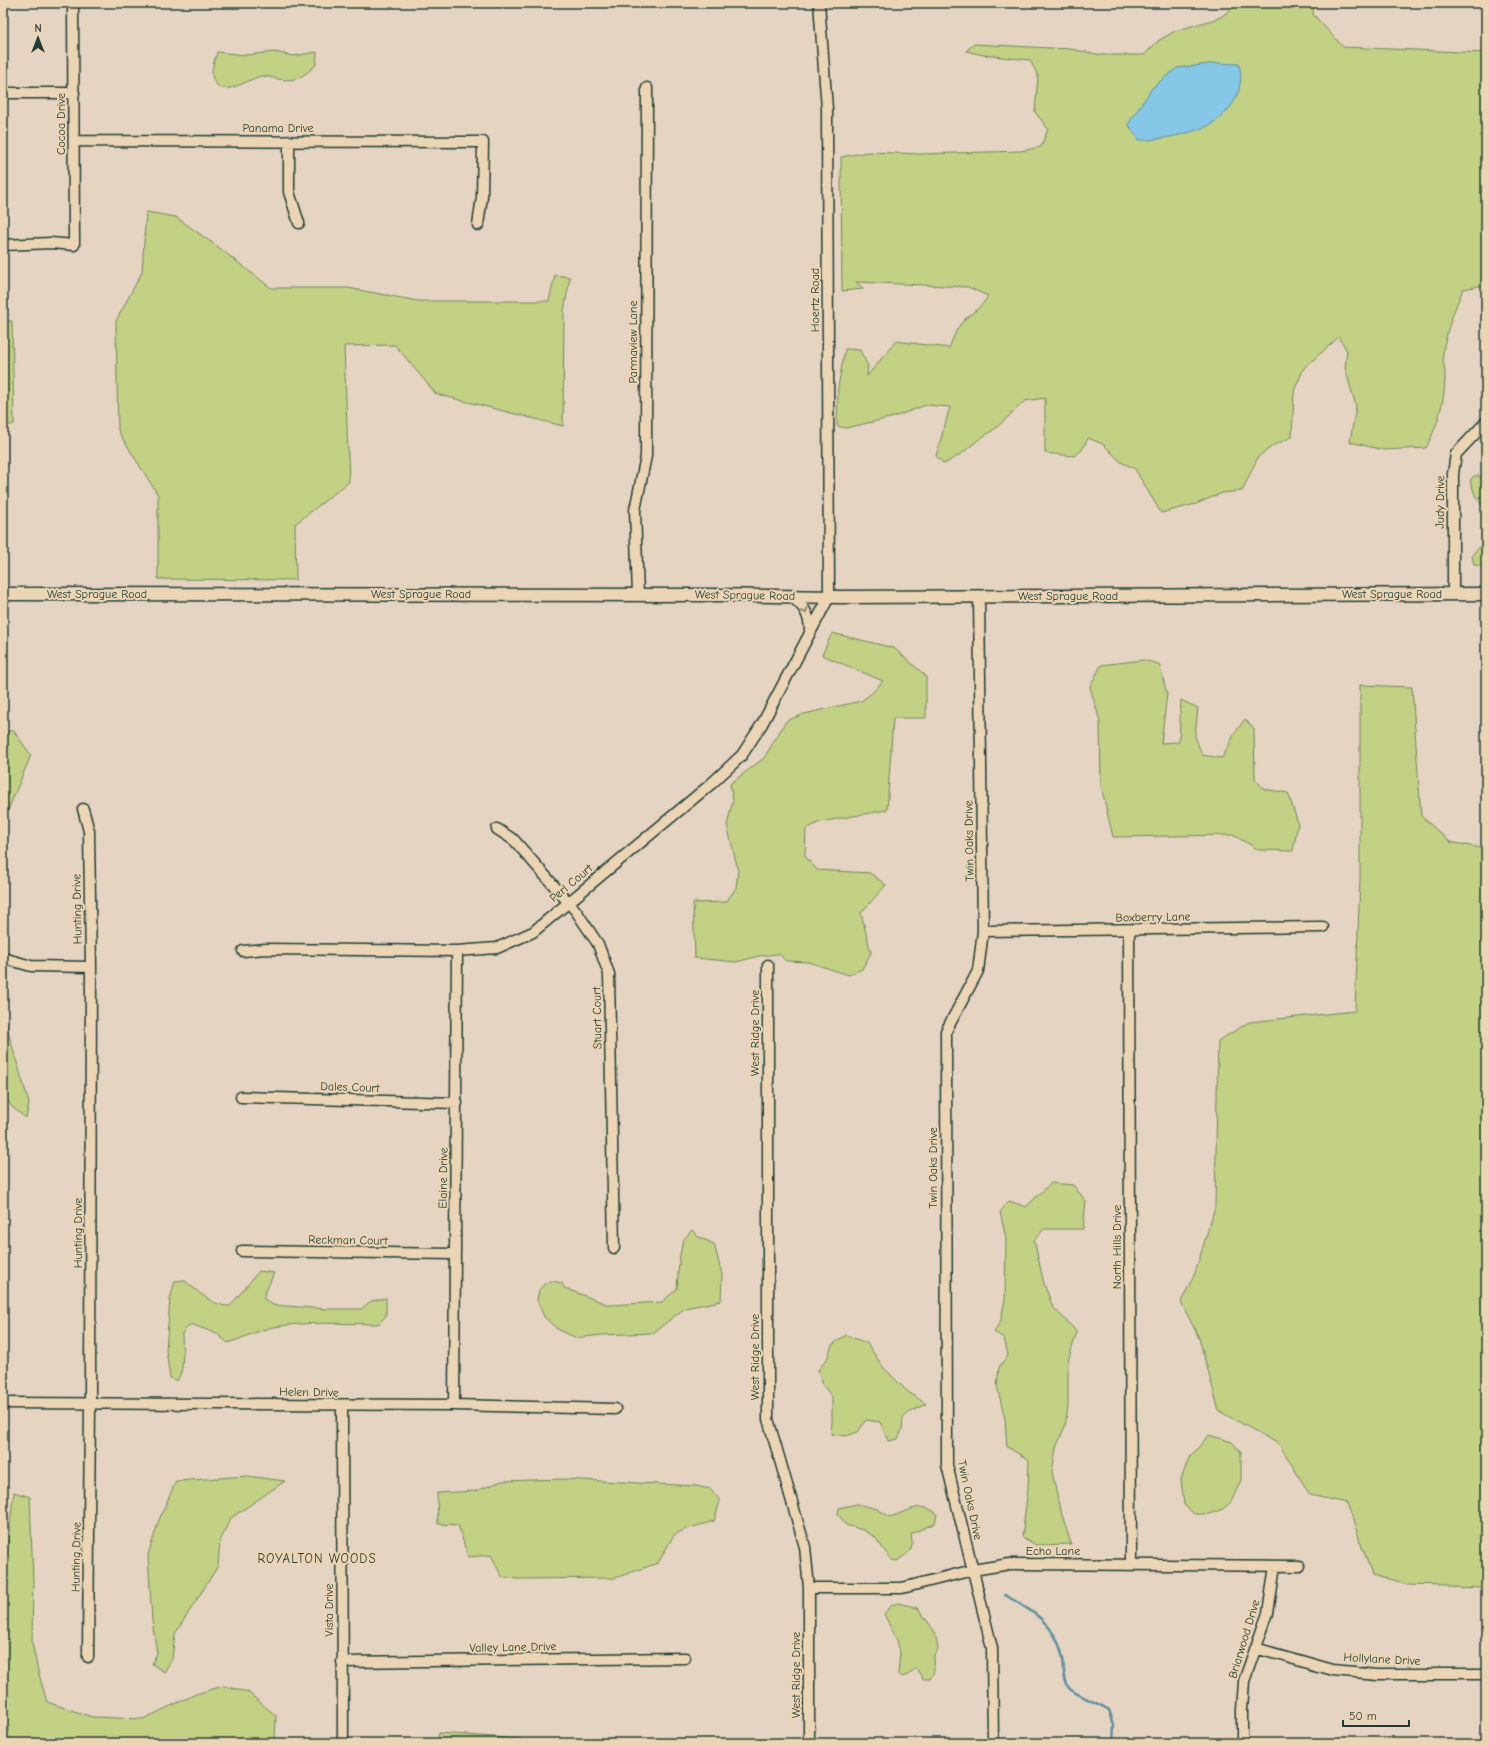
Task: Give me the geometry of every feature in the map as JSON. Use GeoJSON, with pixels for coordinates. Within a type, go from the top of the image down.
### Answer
{"type":"FeatureCollection","features":[{"type":"Feature","properties":{"kind":"street","name":"Cocoa Drive"},"geometry":{"type":"LineString","coordinates":[[3,245],[51,243],[74,245],[73,3]]}},
{"type":"Feature","properties":{"kind":"street","name":"Hoertz Road"},"geometry":{"type":"LineString","coordinates":[[819,3],[827,109],[829,597]]}},
{"type":"Feature","properties":{"kind":"street","name":"Parmaview Lane"},"geometry":{"type":"LineString","coordinates":[[638,595],[635,510],[646,456],[647,88]]}},
{"type":"Feature","properties":{"kind":"street"},"geometry":{"type":"LineString","coordinates":[[3,93],[74,92]]}},
{"type":"Feature","properties":{"kind":"street","name":"Panama Drive"},"geometry":{"type":"LineString","coordinates":[[74,141],[483,142],[482,196],[478,225]]}},
{"type":"Feature","properties":{"kind":"street"},"geometry":{"type":"LineString","coordinates":[[289,141],[289,192],[299,223]]}},
{"type":"Feature","properties":{"kind":"street","name":"Judy Drive"},"geometry":{"type":"LineString","coordinates":[[1453,594],[1453,474],[1456,454],[1486,422]]}},
{"type":"Feature","properties":{"kind":"street","name":"West Sprague Road"},"geometry":{"type":"LineString","coordinates":[[3,594],[638,595],[829,597],[1486,594]]}},
{"type":"Feature","properties":{"kind":"street"},"geometry":{"type":"LineString","coordinates":[[790,596],[800,603],[806,612],[810,622],[810,632]]}},
{"type":"Feature","properties":{"kind":"street","name":"Twin Oaks Drive"},"geometry":{"type":"LineString","coordinates":[[978,596],[983,931],[978,971],[946,1031],[947,1465],[992,1648],[993,1743]]}},
{"type":"Feature","properties":{"kind":"street","name":"Perl Court"},"geometry":{"type":"LineString","coordinates":[[243,951],[265,949],[457,951],[497,948],[533,932],[711,784],[742,755],[762,724],[829,597]]}},
{"type":"Feature","properties":{"kind":"street","name":"Hunting Drive"},"geometry":{"type":"LineString","coordinates":[[83,809],[89,831],[91,967],[88,1657]]}},
{"type":"Feature","properties":{"kind":"street","name":"Stuart Court"},"geometry":{"type":"LineString","coordinates":[[497,829],[514,840],[569,901],[598,944],[609,974],[614,1248]]}},
{"type":"Feature","properties":{"kind":"street","name":"Boxberry Lane"},"geometry":{"type":"LineString","coordinates":[[983,931],[1323,927]]}},
{"type":"Feature","properties":{"kind":"street","name":"North Hills Drive"},"geometry":{"type":"LineString","coordinates":[[1129,930],[1131,1564]]}},
{"type":"Feature","properties":{"kind":"street","name":"Elaine Drive"},"geometry":{"type":"LineString","coordinates":[[454,1405],[457,951]]}},
{"type":"Feature","properties":{"kind":"street"},"geometry":{"type":"LineString","coordinates":[[3,958],[31,966],[91,967]]}},
{"type":"Feature","properties":{"kind":"street","name":"West Ridge Drive"},"geometry":{"type":"LineString","coordinates":[[768,965],[768,1418],[805,1547],[809,1588],[809,1743]]}},
{"type":"Feature","properties":{"kind":"street","name":"Dales Court"},"geometry":{"type":"LineString","coordinates":[[241,1097],[457,1103]]}},
{"type":"Feature","properties":{"kind":"street","name":"Reckman Court"},"geometry":{"type":"LineString","coordinates":[[242,1251],[454,1254]]}},
{"type":"Feature","properties":{"kind":"street","name":"Helen Drive"},"geometry":{"type":"LineString","coordinates":[[3,1403],[454,1405],[615,1409]]}},
{"type":"Feature","properties":{"kind":"street","name":"Vista Drive"},"geometry":{"type":"LineString","coordinates":[[342,1405],[343,1743]]}},
{"type":"Feature","properties":{"kind":"street","name":"Echo Lane"},"geometry":{"type":"LineString","coordinates":[[809,1588],[902,1588],[972,1570],[1010,1564],[1300,1566]]}},
{"type":"Feature","properties":{"kind":"street","name":"Briarwood Drive"},"geometry":{"type":"LineString","coordinates":[[1242,1743],[1244,1681],[1268,1613],[1275,1566]]}},
{"type":"Feature","properties":{"kind":"street","name":"Hollylane Drive"},"geometry":{"type":"LineString","coordinates":[[1255,1648],[1332,1670],[1377,1674],[1486,1674]]}},
{"type":"Feature","properties":{"kind":"street","name":"Valley Lane Drive"},"geometry":{"type":"LineString","coordinates":[[342,1662],[685,1658]]}},
{"type":"Feature","properties":{"kind":"green space"},"geometry":{"type":"Polygon","coordinates":[[[1240,3],[1314,3],[1313,14],[1343,47],[1486,53],[1486,285],[1463,289],[1448,328],[1443,353],[1445,381],[1443,401],[1438,421],[1426,448],[1384,450],[1350,442],[1356,406],[1345,368],[1347,351],[1339,337],[1304,368],[1294,391],[1292,437],[1274,445],[1258,457],[1242,491],[1222,493],[1196,504],[1161,513],[1135,469],[1121,462],[1103,444],[1088,438],[1082,450],[1074,456],[1045,453],[1045,398],[1025,401],[996,428],[961,454],[944,464],[936,456],[950,407],[926,405],[894,417],[846,428],[837,426],[838,387],[845,349],[860,350],[868,366],[867,376],[896,341],[949,348],[955,333],[964,320],[980,306],[988,296],[968,287],[856,282],[864,289],[842,291],[841,157],[868,152],[921,154],[1021,151],[1041,147],[1048,129],[1035,112],[1038,76],[1030,60],[983,55],[966,51],[974,44],[1070,49],[1102,55],[1144,55],[1158,41],[1175,31],[1219,18],[1240,3]]]}},
{"type":"Feature","properties":{"kind":"green space"},"geometry":{"type":"Polygon","coordinates":[[[217,52],[246,55],[275,52],[293,56],[317,52],[316,65],[299,78],[285,80],[263,76],[226,88],[216,84],[212,77],[212,69],[217,52]]]}},
{"type":"Feature","properties":{"kind":"green space"},"geometry":{"type":"Polygon","coordinates":[[[146,212],[176,217],[271,288],[348,288],[418,301],[549,301],[555,275],[570,277],[564,311],[563,426],[436,394],[395,345],[344,346],[349,482],[295,524],[296,580],[158,579],[158,495],[118,431],[116,321],[142,272],[146,212]]]}},
{"type":"Feature","properties":{"kind":"green space"},"geometry":{"type":"Polygon","coordinates":[[[3,321],[12,321],[14,424],[3,427],[3,321]]]}},
{"type":"Feature","properties":{"kind":"green space"},"geometry":{"type":"Polygon","coordinates":[[[1474,476],[1486,476],[1486,510],[1475,495],[1470,480],[1474,476]]]}},
{"type":"Feature","properties":{"kind":"green space"},"geometry":{"type":"Polygon","coordinates":[[[1483,543],[1486,544],[1486,566],[1474,565],[1472,555],[1483,543]]]}},
{"type":"Feature","properties":{"kind":"green space"},"geometry":{"type":"Polygon","coordinates":[[[832,633],[894,648],[926,676],[926,718],[893,718],[887,810],[820,822],[806,829],[805,856],[817,870],[870,873],[886,885],[861,913],[871,953],[862,969],[849,975],[808,962],[786,961],[779,954],[759,956],[736,962],[695,958],[693,903],[726,902],[736,888],[738,870],[727,825],[733,800],[730,784],[764,758],[786,721],[804,714],[861,701],[872,693],[883,681],[822,655],[832,633]]]}},
{"type":"Feature","properties":{"kind":"green space"},"geometry":{"type":"Polygon","coordinates":[[[1143,660],[1159,664],[1167,694],[1161,743],[1179,742],[1181,700],[1198,708],[1195,736],[1202,755],[1222,758],[1235,733],[1245,719],[1254,729],[1255,779],[1264,789],[1288,793],[1298,823],[1293,851],[1259,850],[1233,835],[1113,837],[1101,786],[1100,721],[1090,687],[1101,665],[1143,660]]]}},
{"type":"Feature","properties":{"kind":"green space"},"geometry":{"type":"Polygon","coordinates":[[[1360,685],[1412,687],[1421,816],[1450,842],[1486,849],[1486,1587],[1407,1585],[1372,1575],[1347,1503],[1310,1495],[1279,1444],[1219,1411],[1199,1338],[1181,1302],[1195,1273],[1215,1207],[1218,1041],[1249,1022],[1355,1011],[1360,878],[1360,685]]]}},
{"type":"Feature","properties":{"kind":"green space"},"geometry":{"type":"Polygon","coordinates":[[[13,730],[31,755],[3,822],[3,733],[13,730]]]}},
{"type":"Feature","properties":{"kind":"green space"},"geometry":{"type":"Polygon","coordinates":[[[3,1006],[10,1039],[29,1103],[26,1118],[12,1107],[3,1093],[3,1006]]]}},
{"type":"Feature","properties":{"kind":"green space"},"geometry":{"type":"Polygon","coordinates":[[[1051,1183],[1073,1185],[1086,1201],[1083,1229],[1044,1229],[1034,1240],[1044,1284],[1053,1307],[1077,1332],[1068,1361],[1068,1407],[1065,1426],[1056,1448],[1052,1472],[1059,1505],[1071,1544],[1036,1545],[1022,1537],[1028,1489],[1029,1460],[1007,1447],[1005,1419],[997,1386],[999,1367],[1008,1355],[1004,1338],[994,1332],[1001,1320],[1005,1299],[1006,1238],[1000,1212],[1009,1201],[1026,1207],[1051,1183]]]}},
{"type":"Feature","properties":{"kind":"green space"},"geometry":{"type":"Polygon","coordinates":[[[692,1230],[697,1236],[714,1244],[722,1275],[721,1301],[685,1308],[653,1333],[601,1335],[577,1338],[557,1329],[544,1317],[537,1300],[539,1290],[545,1283],[552,1281],[562,1283],[564,1288],[609,1305],[662,1302],[677,1289],[679,1260],[683,1240],[692,1230]]]}},
{"type":"Feature","properties":{"kind":"green space"},"geometry":{"type":"Polygon","coordinates":[[[259,1271],[274,1273],[263,1298],[273,1305],[326,1309],[361,1309],[371,1301],[386,1298],[386,1316],[378,1324],[313,1323],[274,1327],[228,1343],[217,1334],[191,1324],[182,1333],[183,1364],[180,1376],[177,1381],[170,1378],[166,1350],[170,1299],[175,1281],[184,1280],[212,1301],[224,1306],[230,1306],[259,1271]]]}},
{"type":"Feature","properties":{"kind":"green space"},"geometry":{"type":"Polygon","coordinates":[[[846,1335],[867,1343],[883,1367],[907,1391],[926,1404],[910,1412],[903,1418],[902,1430],[898,1439],[888,1441],[880,1422],[866,1420],[858,1432],[846,1436],[831,1434],[832,1397],[823,1385],[818,1370],[827,1359],[832,1345],[846,1335]]]}},
{"type":"Feature","properties":{"kind":"green space"},"geometry":{"type":"Polygon","coordinates":[[[1209,1435],[1232,1442],[1241,1452],[1241,1480],[1231,1502],[1223,1509],[1209,1514],[1194,1514],[1184,1505],[1181,1479],[1189,1458],[1209,1435]]]}},
{"type":"Feature","properties":{"kind":"green space"},"geometry":{"type":"Polygon","coordinates":[[[247,1476],[285,1481],[231,1518],[220,1539],[218,1566],[175,1634],[172,1659],[164,1672],[152,1664],[157,1653],[152,1621],[148,1555],[159,1520],[176,1481],[247,1476]]]}},
{"type":"Feature","properties":{"kind":"green space"},"geometry":{"type":"Polygon","coordinates":[[[563,1479],[696,1486],[711,1489],[720,1501],[714,1521],[686,1529],[674,1535],[658,1563],[615,1578],[517,1579],[502,1577],[491,1555],[468,1557],[458,1525],[438,1524],[437,1493],[476,1491],[502,1481],[563,1479]]]}},
{"type":"Feature","properties":{"kind":"green space"},"geometry":{"type":"Polygon","coordinates":[[[14,1492],[30,1497],[33,1582],[32,1642],[38,1671],[47,1702],[92,1717],[143,1719],[196,1694],[223,1686],[248,1692],[276,1716],[275,1743],[3,1743],[5,1586],[14,1492]]]}},
{"type":"Feature","properties":{"kind":"green space"},"geometry":{"type":"Polygon","coordinates":[[[857,1504],[877,1509],[890,1517],[920,1507],[931,1510],[937,1514],[935,1523],[911,1534],[912,1544],[910,1550],[897,1561],[891,1560],[875,1537],[863,1530],[846,1525],[838,1514],[839,1508],[857,1504]]]}},
{"type":"Feature","properties":{"kind":"green space"},"geometry":{"type":"Polygon","coordinates":[[[898,1603],[918,1608],[935,1632],[938,1649],[934,1655],[934,1670],[930,1679],[923,1679],[916,1668],[908,1675],[901,1677],[898,1674],[900,1652],[897,1640],[884,1614],[892,1605],[898,1603]]]}},
{"type":"Feature","properties":{"kind":"green space"},"geometry":{"type":"Polygon","coordinates":[[[439,1733],[520,1739],[527,1743],[437,1743],[439,1733]]]}},
{"type":"Feature","properties":{"kind":"water"},"geometry":{"type":"Polygon","coordinates":[[[1217,63],[1239,64],[1239,91],[1226,113],[1209,125],[1197,130],[1168,137],[1139,140],[1128,124],[1153,87],[1177,68],[1217,63]]]}},
{"type":"Feature","properties":{"kind":"waterway"},"geometry":{"type":"LineString","coordinates":[[1005,1595],[1034,1613],[1049,1627],[1060,1646],[1065,1677],[1069,1688],[1109,1710],[1114,1725],[1113,1743]]}},
{"type":"Feature","properties":{"kind":"district","name":"ROYALTON WOODS"},"geometry":{"type":"Point","coordinates":[317,1558]}}]}
